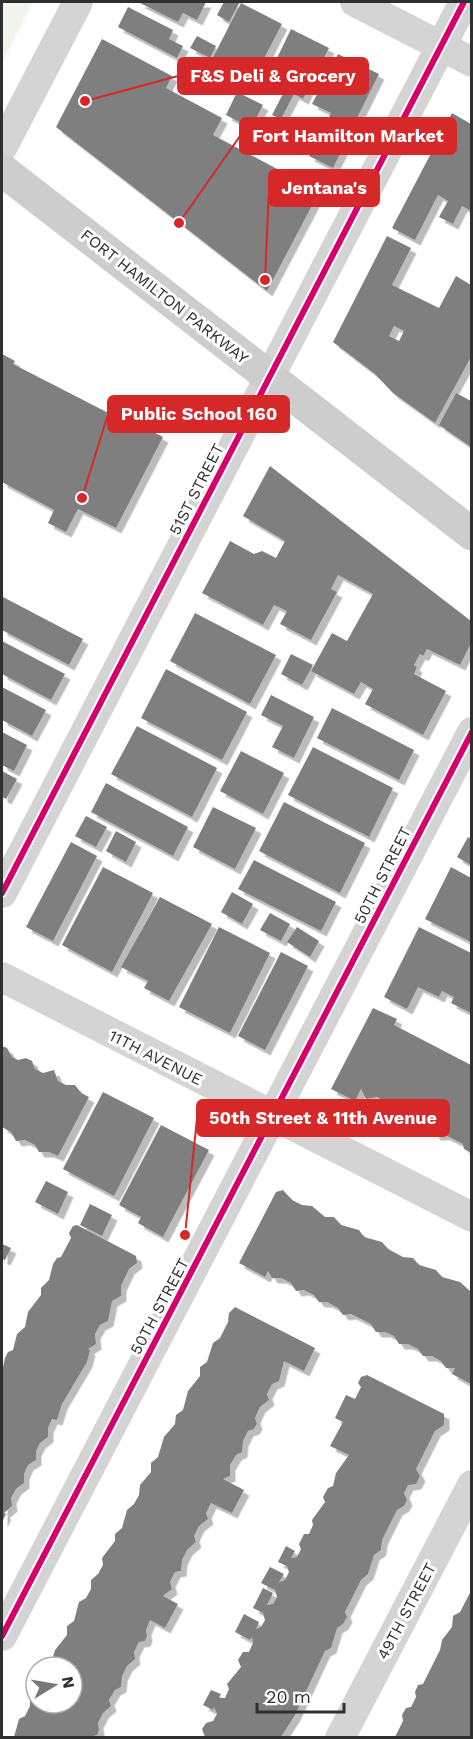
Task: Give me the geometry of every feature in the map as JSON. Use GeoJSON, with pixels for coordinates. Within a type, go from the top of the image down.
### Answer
{"type":"FeatureCollection","features":[{"type":"Feature","properties":{"kind":"main road","name":"FORT HAMILTON PARKWAY"},"geometry":{"type":"LineString","coordinates":[[2,170],[471,534]]}},
{"type":"Feature","properties":{"kind":"street"},"geometry":{"type":"LineString","coordinates":[[2,148],[78,2]]}},
{"type":"Feature","properties":{"kind":"street"},"geometry":{"type":"LineString","coordinates":[[354,2],[471,62]]}},
{"type":"Feature","properties":{"kind":"street","name":"51ST STREET"},"geometry":{"type":"LineString","coordinates":[[2,893],[464,2]]}},
{"type":"Feature","properties":{"kind":"street","name":"50TH STREET"},"geometry":{"type":"LineString","coordinates":[[2,1636],[471,732]]}},
{"type":"Feature","properties":{"kind":"street","name":"11TH AVENUE"},"geometry":{"type":"LineString","coordinates":[[2,977],[471,1217]]}},
{"type":"Feature","properties":{"kind":"street","name":"49TH STREET"},"geometry":{"type":"LineString","coordinates":[[340,1737],[471,1485]]}},
{"type":"Feature","properties":{"kind":"shaded area"},"geometry":{"type":"Polygon","coordinates":[[[2,2],[33,2],[2,63],[2,2]]]}},
{"type":"Feature","properties":{"kind":"building"},"geometry":{"type":"Polygon","coordinates":[[[138,2],[206,2],[197,20],[183,13],[178,22],[138,2]]]}},
{"type":"Feature","properties":{"kind":"building"},"geometry":{"type":"Polygon","coordinates":[[[224,2],[240,2],[229,22],[217,15],[224,2]]]}},
{"type":"Feature","properties":{"kind":"building"},"geometry":{"type":"Polygon","coordinates":[[[241,3],[282,24],[255,76],[237,66],[228,84],[205,73],[241,3]]]}},
{"type":"Feature","properties":{"kind":"building"},"geometry":{"type":"Polygon","coordinates":[[[128,7],[173,30],[169,39],[183,46],[177,58],[118,27],[128,7]]]}},
{"type":"Feature","properties":{"kind":"building"},"geometry":{"type":"Polygon","coordinates":[[[291,29],[329,48],[303,99],[294,94],[281,119],[272,115],[285,90],[266,81],[291,29]]]}},
{"type":"Feature","properties":{"kind":"building"},"geometry":{"type":"Polygon","coordinates":[[[197,36],[216,46],[210,58],[190,48],[197,36]]]}},
{"type":"Feature","properties":{"kind":"building"},"geometry":{"type":"Polygon","coordinates":[[[102,39],[172,76],[166,88],[222,118],[213,135],[298,180],[303,169],[325,181],[267,291],[56,127],[102,39]]]}},
{"type":"Feature","properties":{"kind":"building"},"geometry":{"type":"Polygon","coordinates":[[[338,54],[379,74],[344,144],[321,133],[331,113],[312,104],[338,54]]]}},
{"type":"Feature","properties":{"kind":"building"},"geometry":{"type":"Polygon","coordinates":[[[237,92],[263,105],[251,128],[226,115],[237,92]]]}},
{"type":"Feature","properties":{"kind":"building"},"geometry":{"type":"Polygon","coordinates":[[[452,113],[471,124],[471,211],[462,206],[453,224],[439,217],[448,201],[438,195],[415,240],[392,228],[452,113]]]}},
{"type":"Feature","properties":{"kind":"building"},"geometry":{"type":"Polygon","coordinates":[[[284,117],[308,130],[297,150],[274,138],[284,117]]]}},
{"type":"Feature","properties":{"kind":"building"},"geometry":{"type":"Polygon","coordinates":[[[319,136],[343,148],[333,168],[309,156],[319,136]]]}},
{"type":"Feature","properties":{"kind":"building"},"geometry":{"type":"Polygon","coordinates":[[[387,236],[411,248],[392,285],[439,308],[456,276],[471,285],[471,357],[435,423],[393,393],[375,374],[333,342],[387,236]],[[394,326],[389,336],[399,341],[404,331],[394,326]]]}},
{"type":"Feature","properties":{"kind":"building"},"geometry":{"type":"Polygon","coordinates":[[[2,354],[15,361],[13,364],[122,420],[123,416],[163,437],[116,528],[78,509],[66,532],[48,523],[54,510],[2,482],[2,354]]]}},
{"type":"Feature","properties":{"kind":"building"},"geometry":{"type":"Polygon","coordinates":[[[456,393],[471,401],[471,447],[439,425],[456,393]]]}},
{"type":"Feature","properties":{"kind":"building"},"geometry":{"type":"Polygon","coordinates":[[[270,466],[471,621],[471,643],[460,665],[427,649],[423,656],[420,654],[414,665],[417,667],[414,674],[446,691],[423,735],[365,704],[373,689],[361,682],[354,694],[311,671],[332,633],[347,641],[373,594],[338,575],[331,589],[337,592],[311,640],[280,624],[287,611],[274,605],[263,625],[202,593],[230,541],[254,554],[262,551],[276,558],[285,541],[243,516],[270,466]]]}},
{"type":"Feature","properties":{"kind":"building"},"geometry":{"type":"Polygon","coordinates":[[[3,597],[83,639],[69,665],[2,630],[3,597]]]}},
{"type":"Feature","properties":{"kind":"building"},"geometry":{"type":"Polygon","coordinates":[[[195,613],[276,655],[250,704],[170,661],[195,613]]]}},
{"type":"Feature","properties":{"kind":"building"},"geometry":{"type":"Polygon","coordinates":[[[2,641],[65,674],[51,700],[2,674],[2,641]]]}},
{"type":"Feature","properties":{"kind":"building"},"geometry":{"type":"Polygon","coordinates":[[[291,654],[313,665],[302,685],[281,674],[291,654]]]}},
{"type":"Feature","properties":{"kind":"building"},"geometry":{"type":"Polygon","coordinates":[[[166,669],[247,712],[222,760],[141,718],[166,669]]]}},
{"type":"Feature","properties":{"kind":"building"},"geometry":{"type":"Polygon","coordinates":[[[2,687],[46,710],[32,736],[2,720],[2,687]]]}},
{"type":"Feature","properties":{"kind":"building"},"geometry":{"type":"Polygon","coordinates":[[[271,695],[314,717],[294,758],[272,747],[283,726],[261,715],[271,695]]]}},
{"type":"Feature","properties":{"kind":"building"},"geometry":{"type":"Polygon","coordinates":[[[332,708],[414,750],[399,780],[317,738],[332,708]]]}},
{"type":"Feature","properties":{"kind":"building"},"geometry":{"type":"Polygon","coordinates":[[[137,726],[217,768],[192,817],[111,774],[137,726]]]}},
{"type":"Feature","properties":{"kind":"building"},"geometry":{"type":"Polygon","coordinates":[[[2,732],[27,745],[14,771],[2,765],[2,732]]]}},
{"type":"Feature","properties":{"kind":"building"},"geometry":{"type":"Polygon","coordinates":[[[313,747],[393,788],[369,837],[288,795],[313,747]]]}},
{"type":"Feature","properties":{"kind":"building"},"geometry":{"type":"Polygon","coordinates":[[[241,751],[284,773],[263,814],[220,791],[241,751]]]}},
{"type":"Feature","properties":{"kind":"building"},"geometry":{"type":"Polygon","coordinates":[[[2,771],[17,779],[6,799],[2,797],[2,771]]]}},
{"type":"Feature","properties":{"kind":"building"},"geometry":{"type":"Polygon","coordinates":[[[106,783],[188,827],[173,856],[91,812],[106,783]]]}},
{"type":"Feature","properties":{"kind":"building"},"geometry":{"type":"Polygon","coordinates":[[[284,802],[365,843],[340,893],[259,851],[284,802]]]}},
{"type":"Feature","properties":{"kind":"building"},"geometry":{"type":"Polygon","coordinates":[[[213,807],[256,828],[235,869],[193,847],[213,807]]]}},
{"type":"Feature","properties":{"kind":"building"},"geometry":{"type":"Polygon","coordinates":[[[86,816],[107,827],[96,847],[75,836],[86,816]]]}},
{"type":"Feature","properties":{"kind":"building"},"geometry":{"type":"Polygon","coordinates":[[[116,831],[136,842],[126,862],[106,851],[116,831]]]}},
{"type":"Feature","properties":{"kind":"building"},"geometry":{"type":"Polygon","coordinates":[[[468,837],[471,839],[471,865],[457,857],[468,837]]]}},
{"type":"Feature","properties":{"kind":"building"},"geometry":{"type":"Polygon","coordinates":[[[71,842],[97,856],[53,941],[26,927],[71,842]]]}},
{"type":"Feature","properties":{"kind":"building"},"geometry":{"type":"Polygon","coordinates":[[[254,860],[336,902],[321,931],[238,889],[254,860]]]}},
{"type":"Feature","properties":{"kind":"building"},"geometry":{"type":"Polygon","coordinates":[[[103,867],[153,893],[112,972],[62,945],[103,867]]]}},
{"type":"Feature","properties":{"kind":"building"},"geometry":{"type":"Polygon","coordinates":[[[451,867],[471,878],[471,942],[425,919],[451,867]]]}},
{"type":"Feature","properties":{"kind":"building"},"geometry":{"type":"Polygon","coordinates":[[[232,892],[253,904],[242,924],[221,912],[232,892]]]}},
{"type":"Feature","properties":{"kind":"building"},"geometry":{"type":"Polygon","coordinates":[[[160,897],[212,924],[169,1001],[144,988],[148,981],[121,967],[160,897]]]}},
{"type":"Feature","properties":{"kind":"building"},"geometry":{"type":"Polygon","coordinates":[[[270,913],[290,924],[281,941],[260,930],[270,913]]]}},
{"type":"Feature","properties":{"kind":"building"},"geometry":{"type":"Polygon","coordinates":[[[219,927],[270,953],[230,1033],[179,1007],[219,927]]]}},
{"type":"Feature","properties":{"kind":"building"},"geometry":{"type":"Polygon","coordinates":[[[297,927],[319,941],[310,957],[287,942],[297,927]]]}},
{"type":"Feature","properties":{"kind":"building"},"geometry":{"type":"Polygon","coordinates":[[[419,927],[471,953],[471,1013],[451,1003],[454,997],[442,991],[439,997],[418,987],[407,1009],[384,997],[419,927]]]}},
{"type":"Feature","properties":{"kind":"building"},"geometry":{"type":"Polygon","coordinates":[[[281,952],[308,966],[265,1050],[238,1036],[281,952]]]}},
{"type":"Feature","properties":{"kind":"building"},"geometry":{"type":"Polygon","coordinates":[[[373,1008],[397,1019],[394,1025],[471,1065],[471,1153],[464,1149],[463,1144],[445,1135],[435,1135],[430,1127],[421,1123],[412,1123],[406,1115],[398,1111],[388,1111],[384,1101],[377,1097],[366,1099],[361,1089],[355,1101],[331,1089],[373,1008]]]}},
{"type":"Feature","properties":{"kind":"building"},"geometry":{"type":"Polygon","coordinates":[[[2,1046],[18,1060],[26,1058],[32,1061],[35,1069],[43,1073],[54,1070],[58,1081],[66,1085],[75,1085],[81,1093],[89,1097],[58,1156],[49,1152],[39,1152],[35,1145],[25,1140],[16,1141],[11,1132],[2,1127],[2,1046]]]}},
{"type":"Feature","properties":{"kind":"building"},"geometry":{"type":"Polygon","coordinates":[[[103,1092],[154,1118],[114,1196],[63,1169],[103,1092]]]}},
{"type":"Feature","properties":{"kind":"building"},"geometry":{"type":"Polygon","coordinates":[[[161,1125],[209,1150],[163,1237],[138,1223],[141,1217],[119,1205],[161,1125]]]}},
{"type":"Feature","properties":{"kind":"building"},"geometry":{"type":"Polygon","coordinates":[[[46,1181],[68,1192],[58,1214],[35,1202],[46,1181]]]}},
{"type":"Feature","properties":{"kind":"building"},"geometry":{"type":"Polygon","coordinates":[[[283,1190],[292,1200],[302,1205],[312,1206],[325,1217],[334,1217],[341,1225],[359,1230],[364,1237],[382,1242],[388,1249],[403,1257],[413,1258],[419,1265],[436,1270],[442,1277],[460,1282],[471,1292],[471,1384],[452,1374],[455,1368],[446,1368],[441,1361],[432,1356],[423,1356],[418,1349],[408,1344],[399,1344],[394,1336],[385,1332],[376,1332],[371,1324],[351,1314],[343,1315],[338,1308],[327,1302],[319,1302],[314,1295],[304,1290],[296,1291],[291,1283],[281,1278],[272,1278],[268,1271],[265,1277],[239,1263],[276,1192],[283,1190]]]}},
{"type":"Feature","properties":{"kind":"building"},"geometry":{"type":"Polygon","coordinates":[[[90,1204],[112,1215],[102,1236],[80,1225],[90,1204]]]}},
{"type":"Feature","properties":{"kind":"building"},"geometry":{"type":"Polygon","coordinates":[[[77,1225],[136,1256],[137,1263],[129,1269],[121,1286],[121,1296],[112,1301],[108,1321],[100,1325],[95,1334],[96,1344],[88,1349],[90,1350],[87,1362],[62,1404],[57,1420],[52,1419],[48,1428],[48,1437],[40,1443],[36,1451],[36,1460],[28,1465],[24,1474],[24,1483],[16,1489],[11,1498],[12,1506],[4,1513],[6,1514],[2,1522],[2,1372],[5,1358],[8,1352],[13,1350],[17,1334],[25,1327],[28,1312],[41,1295],[41,1288],[49,1280],[53,1264],[57,1258],[61,1257],[71,1238],[69,1233],[73,1226],[77,1225]]]}},
{"type":"Feature","properties":{"kind":"building"},"geometry":{"type":"Polygon","coordinates":[[[2,1244],[11,1248],[5,1260],[2,1259],[2,1244]]]}},
{"type":"Feature","properties":{"kind":"building"},"geometry":{"type":"Polygon","coordinates":[[[235,1307],[315,1348],[304,1371],[284,1361],[279,1381],[272,1384],[267,1394],[269,1400],[260,1407],[255,1418],[257,1424],[254,1429],[248,1431],[243,1441],[242,1452],[236,1455],[230,1465],[230,1476],[223,1479],[244,1490],[232,1513],[211,1503],[206,1513],[208,1519],[199,1526],[194,1536],[196,1542],[187,1550],[182,1560],[181,1571],[175,1572],[170,1582],[172,1589],[163,1596],[178,1604],[165,1628],[150,1620],[145,1641],[139,1642],[134,1652],[135,1659],[127,1666],[122,1676],[121,1687],[115,1690],[109,1700],[111,1706],[103,1713],[98,1723],[97,1735],[90,1737],[14,1737],[19,1719],[26,1715],[84,1715],[84,1655],[54,1655],[55,1650],[67,1635],[67,1626],[74,1621],[79,1602],[86,1598],[91,1589],[91,1580],[103,1565],[102,1558],[115,1541],[115,1534],[122,1528],[127,1510],[134,1504],[139,1495],[140,1485],[151,1472],[151,1463],[158,1457],[164,1437],[175,1424],[176,1415],[183,1410],[188,1391],[200,1376],[200,1367],[207,1362],[213,1343],[220,1338],[228,1322],[229,1313],[235,1307]]]}},
{"type":"Feature","properties":{"kind":"building"},"geometry":{"type":"Polygon","coordinates":[[[367,1375],[444,1414],[444,1425],[435,1431],[416,1469],[420,1476],[416,1484],[408,1485],[404,1493],[407,1500],[404,1506],[397,1510],[382,1540],[381,1550],[374,1555],[368,1574],[361,1580],[345,1612],[347,1617],[337,1628],[331,1648],[325,1651],[295,1715],[281,1737],[205,1737],[202,1729],[206,1723],[213,1721],[217,1714],[214,1707],[213,1710],[203,1705],[211,1690],[221,1694],[219,1698],[225,1698],[229,1689],[227,1684],[241,1667],[238,1660],[243,1652],[249,1652],[253,1643],[252,1637],[250,1640],[235,1632],[244,1614],[259,1622],[256,1629],[261,1627],[265,1620],[263,1613],[253,1608],[263,1588],[273,1593],[267,1605],[273,1604],[277,1597],[275,1590],[261,1583],[270,1567],[284,1574],[279,1582],[285,1580],[289,1572],[287,1566],[278,1562],[286,1546],[295,1551],[291,1558],[297,1557],[301,1549],[299,1544],[304,1534],[309,1534],[313,1525],[312,1520],[325,1502],[323,1497],[328,1488],[333,1486],[336,1473],[349,1455],[330,1446],[343,1422],[335,1418],[346,1395],[355,1399],[361,1387],[358,1383],[361,1377],[367,1375]]]}},
{"type":"Feature","properties":{"kind":"building"},"geometry":{"type":"Polygon","coordinates":[[[471,1591],[471,1737],[395,1737],[403,1721],[402,1715],[406,1708],[411,1707],[418,1685],[423,1684],[440,1650],[442,1640],[452,1627],[453,1616],[460,1612],[471,1591]]]}},
{"type":"Feature","properties":{"kind":"cycle path"},"geometry":{"type":"LineString","coordinates":[[2,893],[464,2]]}},
{"type":"Feature","properties":{"kind":"cycle path"},"geometry":{"type":"LineString","coordinates":[[2,1636],[472,732]]}},
{"type":"Feature","properties":{"kind":"place","name":"F&S Deli & Grocery"},"geometry":{"type":"Point","coordinates":[85,101]}},
{"type":"Feature","properties":{"kind":"place","name":"Fort Hamilton Market"},"geometry":{"type":"Point","coordinates":[179,223]}},
{"type":"Feature","properties":{"kind":"place","name":"Jentana's"},"geometry":{"type":"Point","coordinates":[265,280]}},
{"type":"Feature","properties":{"kind":"place","name":"Public School 160"},"geometry":{"type":"Point","coordinates":[82,498]}},
{"type":"Feature","properties":{"kind":"place","name":"50th Street & 11th Avenue"},"geometry":{"type":"Point","coordinates":[185,1235]}}]}
